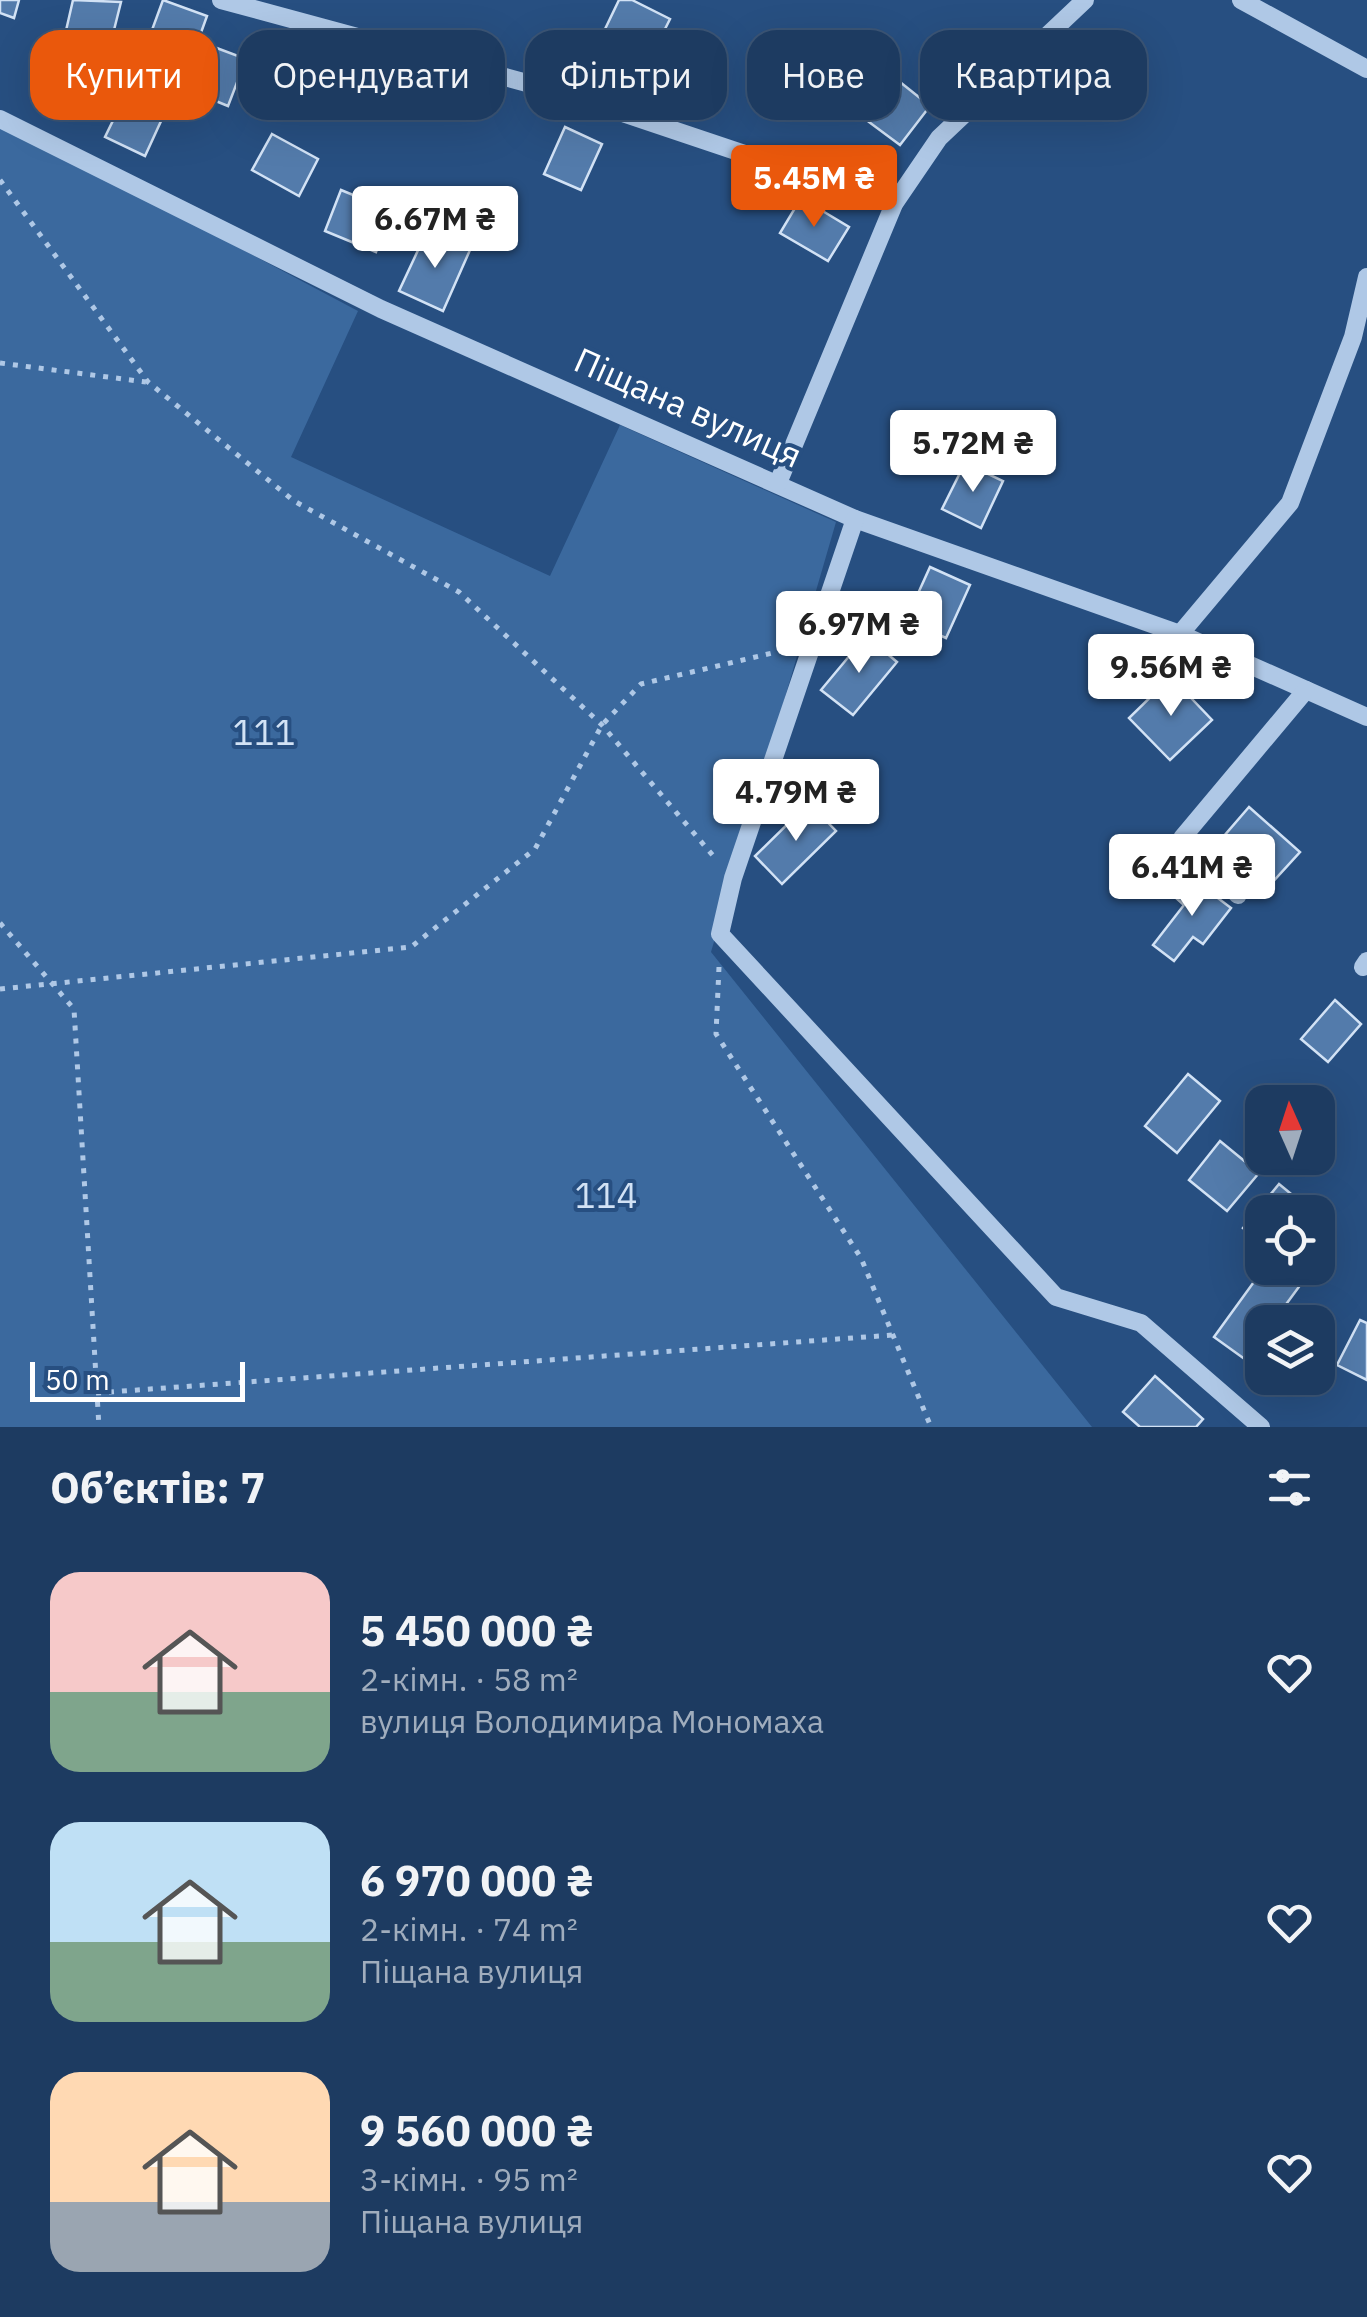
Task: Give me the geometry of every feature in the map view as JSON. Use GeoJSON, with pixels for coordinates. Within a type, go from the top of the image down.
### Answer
{"type":"FeatureCollection","features":[{"type":"Feature","properties":{"kind":"street"},"geometry":{"type":"LineString","coordinates":[[222,0],[298,9],[894,204]]}},
{"type":"Feature","properties":{"kind":"street"},"geometry":{"type":"LineString","coordinates":[[778,483],[894,204],[939,138],[1085,0]]}},
{"type":"Feature","properties":{"kind":"street"},"geometry":{"type":"LineString","coordinates":[[1241,0],[1367,69]]}},
{"type":"Feature","properties":{"kind":"street","name":"Піщана вулиця"},"geometry":{"type":"LineString","coordinates":[[0,118],[381,309],[855,519],[1180,634],[1367,717]]}},
{"type":"Feature","properties":{"kind":"street"},"geometry":{"type":"LineString","coordinates":[[1180,634],[1290,503],[1353,338],[1367,277]]}},
{"type":"Feature","properties":{"kind":"street"},"geometry":{"type":"LineString","coordinates":[[855,519],[733,878],[720,934],[1056,1296],[1141,1323],[1261,1427]]}},
{"type":"Feature","properties":{"kind":"street"},"geometry":{"type":"LineString","coordinates":[[1238,894],[1182,838],[1306,690]]}},
{"type":"Feature","properties":{"kind":"path"},"geometry":{"type":"LineString","coordinates":[[0,180],[148,382],[294,502],[460,592],[602,725],[733,878]]}},
{"type":"Feature","properties":{"kind":"path"},"geometry":{"type":"LineString","coordinates":[[0,363],[148,382]]}},
{"type":"Feature","properties":{"kind":"path"},"geometry":{"type":"LineString","coordinates":[[0,989],[412,947],[535,849],[602,725],[641,684],[800,647]]}},
{"type":"Feature","properties":{"kind":"path"},"geometry":{"type":"LineString","coordinates":[[0,923],[74,1008],[99,1427]]}},
{"type":"Feature","properties":{"kind":"path"},"geometry":{"type":"LineString","coordinates":[[720,934],[716,1034],[861,1258],[931,1427]]}},
{"type":"Feature","properties":{"kind":"path"},"geometry":{"type":"LineString","coordinates":[[96,1393],[893,1335]]}},
{"type":"Feature","properties":{"kind":"green space"},"geometry":{"type":"Polygon","coordinates":[[[0,121],[358,311],[291,457],[550,576],[620,425],[836,522],[711,952],[1092,1427],[0,1427],[0,121]]]}},
{"type":"Feature","properties":{"kind":"building"},"geometry":{"type":"Polygon","coordinates":[[[0,0],[19,0],[14,18],[0,13],[0,0]]]}},
{"type":"Feature","properties":{"kind":"building"},"geometry":{"type":"Polygon","coordinates":[[[73,0],[121,2],[114,30],[66,30],[73,0]]]}},
{"type":"Feature","properties":{"kind":"building"},"geometry":{"type":"Polygon","coordinates":[[[163,0],[207,16],[202,30],[152,30],[163,0]]]}},
{"type":"Feature","properties":{"kind":"building"},"geometry":{"type":"Polygon","coordinates":[[[619,0],[632,0],[670,19],[664,30],[605,30],[619,0]]]}},
{"type":"Feature","properties":{"kind":"building"},"geometry":{"type":"Polygon","coordinates":[[[218,48],[238,56],[238,80],[228,106],[218,102],[218,48]]]}},
{"type":"Feature","properties":{"kind":"building"},"geometry":{"type":"Polygon","coordinates":[[[900,82],[920,98],[920,119],[900,145],[869,122],[900,120],[900,82]]]}},
{"type":"Feature","properties":{"kind":"building"},"geometry":{"type":"Polygon","coordinates":[[[113,120],[162,120],[145,156],[105,137],[113,120]]]}},
{"type":"Feature","properties":{"kind":"building"},"geometry":{"type":"Polygon","coordinates":[[[565,127],[602,144],[581,190],[544,174],[565,127]]]}},
{"type":"Feature","properties":{"kind":"building"},"geometry":{"type":"Polygon","coordinates":[[[272,134],[318,159],[299,196],[252,170],[272,134]]]}},
{"type":"Feature","properties":{"kind":"building"},"geometry":{"type":"Polygon","coordinates":[[[341,190],[392,211],[376,252],[325,231],[341,190]]]}},
{"type":"Feature","properties":{"kind":"building"},"geometry":{"type":"Polygon","coordinates":[[[801,198],[849,227],[828,261],[780,233],[801,198]]]}},
{"type":"Feature","properties":{"kind":"building"},"geometry":{"type":"Polygon","coordinates":[[[427,231],[470,250],[443,311],[399,291],[427,231]]]}},
{"type":"Feature","properties":{"kind":"building"},"geometry":{"type":"Polygon","coordinates":[[[965,463],[1003,481],[981,528],[942,509],[965,463]]]}},
{"type":"Feature","properties":{"kind":"building"},"geometry":{"type":"Polygon","coordinates":[[[930,567],[970,585],[946,638],[906,620],[930,567]]]}},
{"type":"Feature","properties":{"kind":"building"},"geometry":{"type":"Polygon","coordinates":[[[866,636],[897,662],[853,715],[821,690],[866,636]]]}},
{"type":"Feature","properties":{"kind":"building"},"geometry":{"type":"Polygon","coordinates":[[[1171,677],[1212,720],[1170,760],[1129,718],[1171,677]]]}},
{"type":"Feature","properties":{"kind":"building"},"geometry":{"type":"Polygon","coordinates":[[[809,803],[836,831],[782,884],[755,856],[809,803]]]}},
{"type":"Feature","properties":{"kind":"building"},"geometry":{"type":"Polygon","coordinates":[[[1249,807],[1300,852],[1268,887],[1218,843],[1249,807]]]}},
{"type":"Feature","properties":{"kind":"building"},"geometry":{"type":"Polygon","coordinates":[[[1190,877],[1231,908],[1203,944],[1193,937],[1174,961],[1153,945],[1184,905],[1175,897],[1190,877]]]}},
{"type":"Feature","properties":{"kind":"building"},"geometry":{"type":"Polygon","coordinates":[[[1335,1000],[1361,1024],[1328,1062],[1301,1039],[1335,1000]]]}},
{"type":"Feature","properties":{"kind":"building"},"geometry":{"type":"Polygon","coordinates":[[[1188,1074],[1220,1101],[1177,1153],[1145,1126],[1188,1074]]]}},
{"type":"Feature","properties":{"kind":"building"},"geometry":{"type":"Polygon","coordinates":[[[1220,1141],[1245,1162],[1245,1175],[1257,1175],[1227,1211],[1189,1180],[1220,1141]]]}},
{"type":"Feature","properties":{"kind":"building"},"geometry":{"type":"Polygon","coordinates":[[[1279,1184],[1292,1195],[1270,1195],[1279,1184]]]}},
{"type":"Feature","properties":{"kind":"building"},"geometry":{"type":"Polygon","coordinates":[[[1252,1285],[1300,1285],[1286,1305],[1245,1305],[1245,1359],[1214,1337],[1252,1285]]]}},
{"type":"Feature","properties":{"kind":"building"},"geometry":{"type":"Polygon","coordinates":[[[1360,1320],[1367,1323],[1367,1380],[1337,1365],[1360,1320]]]}},
{"type":"Feature","properties":{"kind":"building"},"geometry":{"type":"Polygon","coordinates":[[[1155,1376],[1203,1419],[1196,1427],[1140,1427],[1123,1412],[1155,1376]]]}},
{"type":"Feature","properties":{"kind":"park label","name":"111"},"geometry":{"type":"Point","coordinates":[264,733]}},
{"type":"Feature","properties":{"kind":"park label","name":"114"},"geometry":{"type":"Point","coordinates":[606,1196]}}]}
